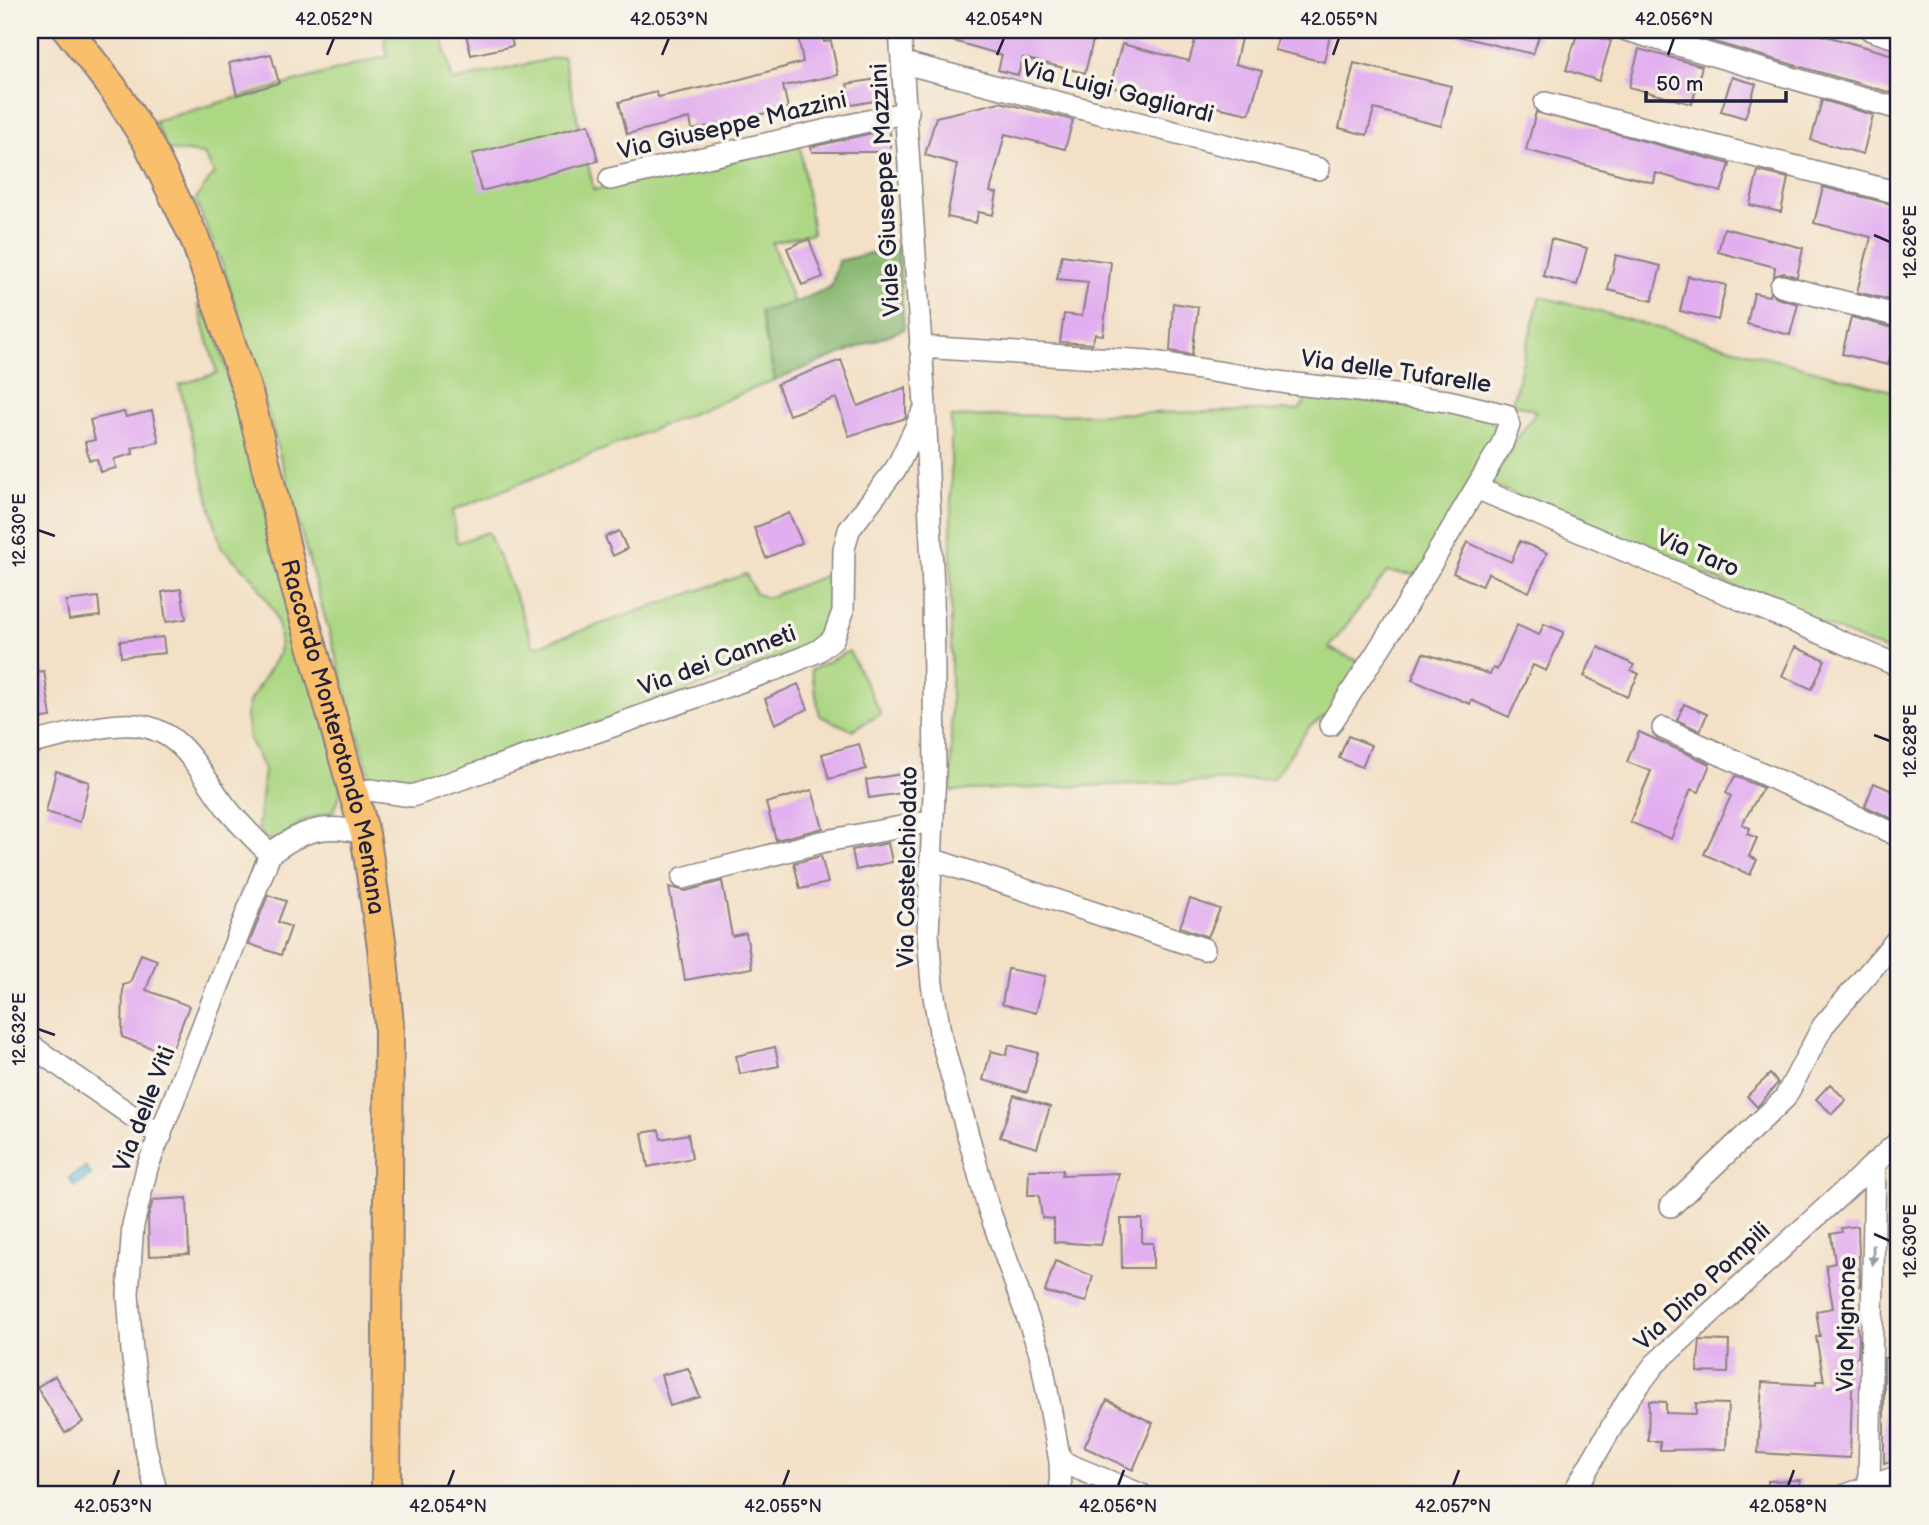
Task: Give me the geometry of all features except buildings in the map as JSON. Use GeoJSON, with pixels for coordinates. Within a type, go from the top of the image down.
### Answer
{"type":"FeatureCollection","features":[{"type":"Feature","properties":{"kind":"main road","name":"Raccordo Monterotondo Mentana"},"geometry":{"type":"LineString","coordinates":[[68,30],[101,71],[142,134],[177,197],[195,239],[249,396],[295,585],[365,834],[389,1026],[386,1495]]}},
{"type":"Feature","properties":{"kind":"street","name":"Viale Giuseppe Mazzini"},"geometry":{"type":"LineString","coordinates":[[900,30],[908,112],[920,347]]}},
{"type":"Feature","properties":{"kind":"street"},"geometry":{"type":"LineString","coordinates":[[1626,30],[1899,109]]}},
{"type":"Feature","properties":{"kind":"street"},"geometry":{"type":"LineString","coordinates":[[1871,30],[1899,39]]}},
{"type":"Feature","properties":{"kind":"street","name":"Via Luigi Gagliardi"},"geometry":{"type":"LineString","coordinates":[[904,63],[1319,169]]}},
{"type":"Feature","properties":{"kind":"street"},"geometry":{"type":"LineString","coordinates":[[1545,103],[1899,193]]}},
{"type":"Feature","properties":{"kind":"street","name":"Via Giuseppe Mazzini"},"geometry":{"type":"LineString","coordinates":[[610,179],[908,112]]}},
{"type":"Feature","properties":{"kind":"street"},"geometry":{"type":"LineString","coordinates":[[1781,286],[1899,316]]}},
{"type":"Feature","properties":{"kind":"street","name":"Via Castelchiodato"},"geometry":{"type":"LineString","coordinates":[[920,347],[933,590],[933,821],[929,953],[941,1038],[988,1207],[1040,1353],[1060,1461],[1061,1495]]}},
{"type":"Feature","properties":{"kind":"street","name":"Via delle Tufarelle"},"geometry":{"type":"LineString","coordinates":[[920,347],[1149,361],[1493,410],[1506,415],[1509,425],[1476,488],[1399,618],[1330,725]]}},
{"type":"Feature","properties":{"kind":"street","name":"Via dei Canneti"},"geometry":{"type":"LineString","coordinates":[[370,790],[412,796],[779,668],[824,647],[833,639],[841,620],[845,542],[849,530],[897,467],[916,432],[925,405]]}},
{"type":"Feature","properties":{"kind":"street","name":"Via Taro"},"geometry":{"type":"LineString","coordinates":[[1476,488],[1899,666]]}},
{"type":"Feature","properties":{"kind":"street"},"geometry":{"type":"LineString","coordinates":[[30,743],[120,726],[141,726],[165,733],[186,750],[231,813],[270,854],[293,836],[314,829],[340,828],[365,834]]}},
{"type":"Feature","properties":{"kind":"street"},"geometry":{"type":"LineString","coordinates":[[1663,728],[1899,835]]}},
{"type":"Feature","properties":{"kind":"street"},"geometry":{"type":"LineString","coordinates":[[683,878],[821,842],[933,821]]}},
{"type":"Feature","properties":{"kind":"street","name":"Via delle Viti"},"geometry":{"type":"LineString","coordinates":[[157,1495],[138,1399],[128,1294],[133,1224],[147,1168],[270,854]]}},
{"type":"Feature","properties":{"kind":"street"},"geometry":{"type":"LineString","coordinates":[[931,859],[1204,949]]}},
{"type":"Feature","properties":{"kind":"street"},"geometry":{"type":"LineString","coordinates":[[1671,1206],[1785,1098],[1823,1026],[1899,937]]}},
{"type":"Feature","properties":{"kind":"street"},"geometry":{"type":"LineString","coordinates":[[30,1045],[161,1136]]}},
{"type":"Feature","properties":{"kind":"street","name":"Via Dino Pompili"},"geometry":{"type":"LineString","coordinates":[[1572,1495],[1628,1399],[1661,1358],[1899,1141]]}},
{"type":"Feature","properties":{"kind":"street","name":"Via Mignone"},"geometry":{"type":"LineString","coordinates":[[1869,1486],[1875,1162]]}},
{"type":"Feature","properties":{"kind":"street"},"geometry":{"type":"LineString","coordinates":[[1060,1461],[1142,1495]]}},
{"type":"Feature","properties":{"kind":"street"},"geometry":{"type":"LineString","coordinates":[[1846,1495],[1899,1476]]}},
{"type":"Feature","properties":{"kind":"green space"},"geometry":{"type":"Polygon","coordinates":[[[388,30],[440,30],[453,81],[563,56],[594,190],[800,145],[813,233],[772,243],[794,303],[760,312],[775,380],[452,511],[457,543],[488,532],[534,647],[746,574],[755,593],[767,598],[837,571],[825,628],[810,646],[408,792],[371,782],[254,363],[223,266],[195,200],[214,173],[204,154],[168,150],[154,121],[388,56],[384,42],[388,30]]]}},
{"type":"Feature","properties":{"kind":"green space"},"geometry":{"type":"Polygon","coordinates":[[[898,247],[904,329],[775,380],[760,312],[794,303],[831,287],[838,261],[898,247]]]}},
{"type":"Feature","properties":{"kind":"green space"},"geometry":{"type":"Polygon","coordinates":[[[1540,296],[1899,393],[1899,608],[1889,652],[1488,483],[1536,411],[1512,403],[1540,296]]]}},
{"type":"Feature","properties":{"kind":"green space"},"geometry":{"type":"Polygon","coordinates":[[[198,305],[210,311],[340,777],[340,794],[334,811],[306,820],[283,837],[272,840],[266,840],[258,828],[264,769],[249,739],[246,715],[249,702],[279,653],[280,632],[274,612],[254,579],[221,547],[179,385],[217,373],[198,305]]]}},
{"type":"Feature","properties":{"kind":"green space"},"geometry":{"type":"Polygon","coordinates":[[[1311,394],[1488,416],[1499,432],[1418,575],[1387,572],[1329,648],[1362,663],[1329,713],[1309,727],[1273,779],[951,791],[951,417],[1299,410],[1311,394]]]}},
{"type":"Feature","properties":{"kind":"green space"},"geometry":{"type":"Polygon","coordinates":[[[849,651],[881,714],[852,730],[820,716],[811,670],[849,651]]]}},
{"type":"Feature","properties":{"kind":"water"},"geometry":{"type":"Polygon","coordinates":[[[86,1167],[91,1175],[74,1186],[69,1178],[86,1167]]]}}]}
